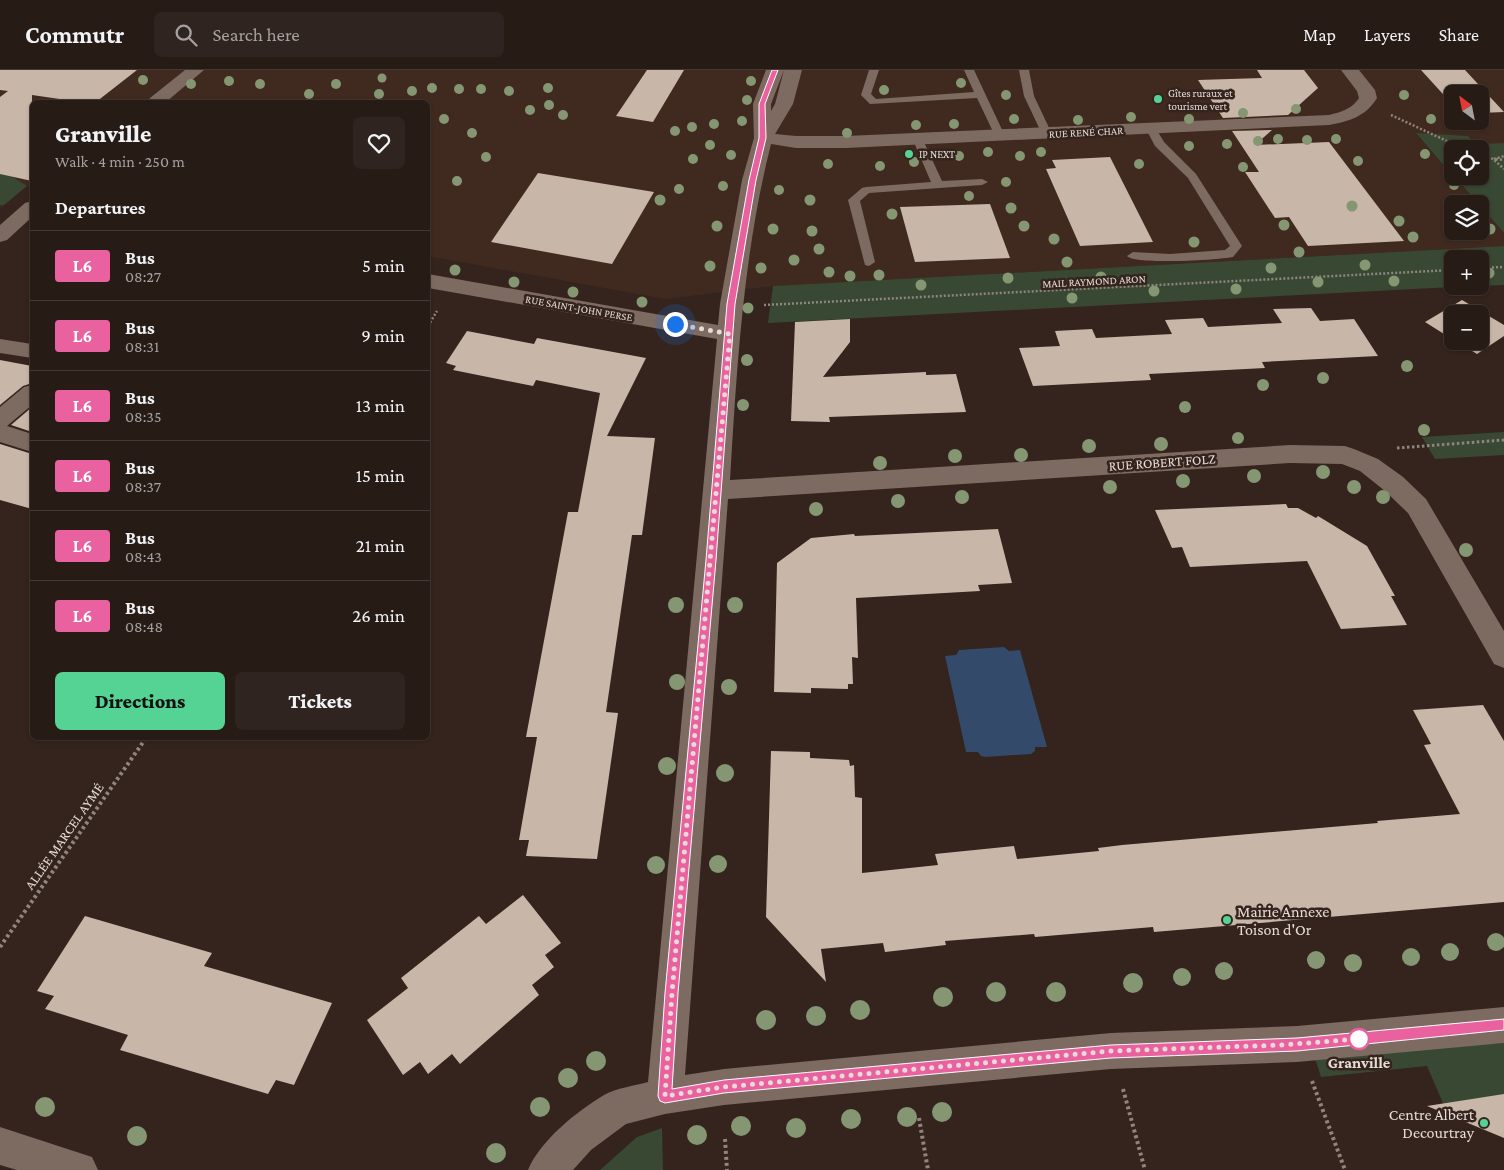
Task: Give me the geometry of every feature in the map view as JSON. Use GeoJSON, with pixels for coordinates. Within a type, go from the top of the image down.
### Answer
{"type":"FeatureCollection","features":[{"type":"Feature","properties":{"kind":"street"},"geometry":{"type":"LineString","coordinates":[[158,100],[195,70]]}},
{"type":"Feature","properties":{"kind":"street"},"geometry":{"type":"LineString","coordinates":[[665,1096],[672,993],[717,490],[731,304],[752,180],[762,138],[762,104],[775,70]]}},
{"type":"Feature","properties":{"kind":"street"},"geometry":{"type":"LineString","coordinates":[[762,138],[784,104],[793,70]]}},
{"type":"Feature","properties":{"kind":"street"},"geometry":{"type":"LineString","coordinates":[[1350,70],[1366,90],[1368,98],[1364,106]]}},
{"type":"Feature","properties":{"kind":"street","name":"RUE RENÉ CHAR"},"geometry":{"type":"LineString","coordinates":[[762,138],[805,142],[918,140],[1329,120],[1356,112],[1364,106]]}},
{"type":"Feature","properties":{"kind":"street"},"geometry":{"type":"LineString","coordinates":[[0,236],[30,211]]}},
{"type":"Feature","properties":{"kind":"street","name":"RUE SAINT-JOHN PERSE"},"geometry":{"type":"LineString","coordinates":[[430,281],[730,334]]}},
{"type":"Feature","properties":{"kind":"street"},"geometry":{"type":"LineString","coordinates":[[0,346],[30,352]]}},
{"type":"Feature","properties":{"kind":"street"},"geometry":{"type":"LineString","coordinates":[[0,420],[30,394]]}},
{"type":"Feature","properties":{"kind":"street"},"geometry":{"type":"LineString","coordinates":[[0,433],[30,442]]}},
{"type":"Feature","properties":{"kind":"street","name":"RUE ROBERT FOLZ"},"geometry":{"type":"LineString","coordinates":[[717,490],[1290,454],[1345,455],[1369,465],[1394,484],[1417,506],[1504,656]]}},
{"type":"Feature","properties":{"kind":"street"},"geometry":{"type":"LineString","coordinates":[[547,1170],[578,1137],[617,1108],[665,1096],[724,1087],[1111,1051],[1297,1044],[1504,1026]]}},
{"type":"Feature","properties":{"kind":"street"},"geometry":{"type":"LineString","coordinates":[[0,1146],[79,1170]]}},
{"type":"Feature","properties":{"kind":"lane"},"geometry":{"type":"LineString","coordinates":[[874,70],[866,95],[874,102],[980,95]]}},
{"type":"Feature","properties":{"kind":"lane"},"geometry":{"type":"LineString","coordinates":[[969,70],[1000,136]]}},
{"type":"Feature","properties":{"kind":"lane"},"geometry":{"type":"LineString","coordinates":[[1024,70],[1030,96],[1047,134]]}},
{"type":"Feature","properties":{"kind":"lane"},"geometry":{"type":"LineString","coordinates":[[1133,256],[1170,258],[1229,254],[1236,246],[1192,176],[1159,144],[1151,129]]}},
{"type":"Feature","properties":{"kind":"lane"},"geometry":{"type":"LineString","coordinates":[[918,140],[938,185]]}},
{"type":"Feature","properties":{"kind":"lane"},"geometry":{"type":"LineString","coordinates":[[869,262],[854,200],[866,190],[982,182]]}},
{"type":"Feature","properties":{"kind":"path"},"geometry":{"type":"LineString","coordinates":[[1364,106],[1444,140]]}},
{"type":"Feature","properties":{"kind":"path"},"geometry":{"type":"LineString","coordinates":[[1489,157],[1504,169]]}},
{"type":"Feature","properties":{"kind":"path"},"geometry":{"type":"LineString","coordinates":[[1493,159],[1504,158]]}},
{"type":"Feature","properties":{"kind":"path"},"geometry":{"type":"LineString","coordinates":[[1489,268],[1504,267]]}},
{"type":"Feature","properties":{"kind":"path","name":"MAIL RAYMOND ARON"},"geometry":{"type":"LineString","coordinates":[[763,305],[1444,270]]}},
{"type":"Feature","properties":{"kind":"path"},"geometry":{"type":"LineString","coordinates":[[1369,465],[1398,448],[1504,440]]}},
{"type":"Feature","properties":{"kind":"path","name":"ALLÉE MARCEL AYMÉ"},"geometry":{"type":"LineString","coordinates":[[0,947],[145,740]]}},
{"type":"Feature","properties":{"kind":"path"},"geometry":{"type":"LineString","coordinates":[[1309,1071],[1345,1170]]}},
{"type":"Feature","properties":{"kind":"path"},"geometry":{"type":"LineString","coordinates":[[1122,1086],[1145,1170]]}},
{"type":"Feature","properties":{"kind":"path"},"geometry":{"type":"LineString","coordinates":[[919,1118],[928,1170]]}},
{"type":"Feature","properties":{"kind":"path"},"geometry":{"type":"LineString","coordinates":[[725,1139],[727,1170]]}},
{"type":"Feature","properties":{"kind":"shaded area"},"geometry":{"type":"Polygon","coordinates":[[[0,70],[1504,70],[1504,143],[1489,144],[1489,140],[1472,140],[1468,136],[1416,134],[1444,166],[1444,185],[1461,185],[1470,195],[1444,195],[1444,240],[1489,240],[1489,216],[1504,233],[1504,246],[773,286],[665,299],[430,256],[430,100],[30,100],[30,187],[27,186],[0,209],[0,70]]]}},
{"type":"Feature","properties":{"kind":"green space"},"geometry":{"type":"Polygon","coordinates":[[[1416,133],[1468,136],[1472,140],[1444,140],[1444,166],[1416,133]]]}},
{"type":"Feature","properties":{"kind":"green space"},"geometry":{"type":"Polygon","coordinates":[[[1504,143],[1504,233],[1489,216],[1489,195],[1471,195],[1462,185],[1489,185],[1489,144],[1504,143]]]}},
{"type":"Feature","properties":{"kind":"green space"},"geometry":{"type":"Polygon","coordinates":[[[0,172],[8,174],[27,186],[4,205],[0,205],[0,172]]]}},
{"type":"Feature","properties":{"kind":"green space"},"geometry":{"type":"Polygon","coordinates":[[[1504,246],[1504,285],[1489,286],[1489,250],[1444,250],[1444,287],[768,323],[773,286],[1504,246]]]}},
{"type":"Feature","properties":{"kind":"green space"},"geometry":{"type":"Polygon","coordinates":[[[1504,432],[1504,455],[1435,459],[1422,437],[1504,432]]]}},
{"type":"Feature","properties":{"kind":"green space"},"geometry":{"type":"Polygon","coordinates":[[[1504,1043],[1504,1095],[1467,1100],[1446,1110],[1427,1066],[1321,1077],[1314,1055],[1504,1043]]]}},
{"type":"Feature","properties":{"kind":"green space"},"geometry":{"type":"Polygon","coordinates":[[[662,1128],[663,1170],[600,1170],[637,1137],[662,1128]]]}},
{"type":"Feature","properties":{"kind":"water"},"geometry":{"type":"Polygon","coordinates":[[[1004,647],[1009,651],[1020,650],[1047,747],[1035,747],[1035,751],[1031,754],[985,757],[981,756],[978,752],[966,752],[945,656],[956,655],[959,650],[1004,647]]]}},
{"type":"Feature","properties":{"kind":"building"},"geometry":{"type":"Polygon","coordinates":[[[0,70],[137,70],[99,100],[66,100],[32,95],[32,100],[30,100],[30,181],[0,174],[0,97],[8,91],[0,90],[0,70]]]}},
{"type":"Feature","properties":{"kind":"building"},"geometry":{"type":"Polygon","coordinates":[[[647,70],[684,70],[653,122],[616,116],[647,70]]]}},
{"type":"Feature","properties":{"kind":"building"},"geometry":{"type":"Polygon","coordinates":[[[1257,70],[1304,70],[1318,88],[1288,115],[1223,118],[1198,80],[1262,78],[1257,70]]]}},
{"type":"Feature","properties":{"kind":"building"},"geometry":{"type":"Polygon","coordinates":[[[1421,70],[1465,70],[1479,85],[1444,85],[1444,95],[1421,70]]]}},
{"type":"Feature","properties":{"kind":"building"},"geometry":{"type":"Polygon","coordinates":[[[1489,96],[1504,112],[1489,113],[1489,96]]]}},
{"type":"Feature","properties":{"kind":"building"},"geometry":{"type":"Polygon","coordinates":[[[1272,130],[1255,145],[1329,142],[1404,241],[1308,246],[1289,217],[1275,218],[1245,172],[1259,172],[1232,131],[1272,130]]]}},
{"type":"Feature","properties":{"kind":"building"},"geometry":{"type":"Polygon","coordinates":[[[1110,157],[1153,242],[1080,246],[1046,169],[1056,168],[1052,160],[1110,157]]]}},
{"type":"Feature","properties":{"kind":"building"},"geometry":{"type":"Polygon","coordinates":[[[538,173],[654,192],[612,264],[491,242],[538,173]]]}},
{"type":"Feature","properties":{"kind":"building"},"geometry":{"type":"Polygon","coordinates":[[[990,204],[1010,258],[915,262],[900,207],[990,204]]]}},
{"type":"Feature","properties":{"kind":"building"},"geometry":{"type":"Polygon","coordinates":[[[1462,300],[1470,305],[1454,305],[1462,300]]]}},
{"type":"Feature","properties":{"kind":"building"},"geometry":{"type":"Polygon","coordinates":[[[1311,308],[1320,321],[1354,319],[1378,356],[1262,362],[1265,368],[1149,374],[1151,380],[1033,386],[1019,348],[1060,346],[1055,331],[1092,329],[1096,338],[1172,334],[1165,320],[1203,318],[1208,327],[1282,323],[1273,309],[1311,308]]]}},
{"type":"Feature","properties":{"kind":"building"},"geometry":{"type":"Polygon","coordinates":[[[1444,311],[1444,334],[1425,322],[1444,311]]]}},
{"type":"Feature","properties":{"kind":"building"},"geometry":{"type":"Polygon","coordinates":[[[1489,316],[1504,325],[1504,336],[1489,346],[1489,316]]]}},
{"type":"Feature","properties":{"kind":"building"},"geometry":{"type":"Polygon","coordinates":[[[850,319],[850,342],[823,377],[926,372],[926,375],[956,374],[966,412],[829,417],[830,422],[791,421],[795,322],[850,319]]]}},
{"type":"Feature","properties":{"kind":"building"},"geometry":{"type":"Polygon","coordinates":[[[467,331],[534,344],[537,338],[646,358],[607,436],[655,438],[642,535],[632,535],[606,712],[618,713],[597,859],[526,856],[529,840],[519,840],[537,737],[526,737],[568,512],[578,512],[600,393],[536,380],[533,386],[453,370],[456,366],[446,363],[467,331]]]}},
{"type":"Feature","properties":{"kind":"building"},"geometry":{"type":"Polygon","coordinates":[[[1471,350],[1483,350],[1477,354],[1471,350]]]}},
{"type":"Feature","properties":{"kind":"building"},"geometry":{"type":"Polygon","coordinates":[[[0,360],[30,366],[30,384],[23,386],[0,405],[0,360]]]}},
{"type":"Feature","properties":{"kind":"building"},"geometry":{"type":"Polygon","coordinates":[[[30,409],[30,431],[11,425],[30,409]]]}},
{"type":"Feature","properties":{"kind":"building"},"geometry":{"type":"Polygon","coordinates":[[[0,444],[30,453],[30,508],[0,500],[0,444]]]}},
{"type":"Feature","properties":{"kind":"building"},"geometry":{"type":"Polygon","coordinates":[[[1286,504],[1288,508],[1298,508],[1316,518],[1318,516],[1367,546],[1395,596],[1391,596],[1407,625],[1341,629],[1307,561],[1190,567],[1182,547],[1172,548],[1155,510],[1286,504]]]}},
{"type":"Feature","properties":{"kind":"building"},"geometry":{"type":"Polygon","coordinates":[[[998,529],[1012,583],[978,585],[980,591],[856,598],[858,658],[852,657],[853,684],[848,684],[848,689],[811,688],[811,693],[774,692],[777,563],[811,538],[854,534],[855,536],[998,529]]]}},
{"type":"Feature","properties":{"kind":"building"},"geometry":{"type":"Polygon","coordinates":[[[1483,705],[1504,741],[1504,902],[1154,932],[1153,927],[1035,937],[1034,934],[945,941],[946,945],[885,952],[883,943],[821,949],[826,982],[766,917],[771,751],[810,752],[810,758],[849,760],[850,766],[854,765],[855,797],[862,798],[862,873],[938,865],[935,854],[1014,846],[1017,859],[1099,851],[1098,848],[1122,845],[1460,814],[1424,745],[1431,744],[1413,710],[1483,705]]]}},
{"type":"Feature","properties":{"kind":"building"},"geometry":{"type":"Polygon","coordinates":[[[523,895],[561,943],[545,955],[554,967],[532,985],[539,995],[460,1064],[452,1054],[428,1074],[420,1062],[403,1075],[367,1020],[408,988],[401,978],[479,916],[486,924],[523,895]]]}},
{"type":"Feature","properties":{"kind":"building"},"geometry":{"type":"Polygon","coordinates":[[[85,916],[212,953],[204,966],[332,1003],[294,1085],[276,1080],[268,1094],[120,1050],[128,1035],[45,1009],[54,996],[37,991],[85,916]]]}},
{"type":"Feature","properties":{"kind":"building","name":"Centre Albert Decourtray"},"geometry":{"type":"Polygon","coordinates":[[[1504,1094],[1504,1138],[1427,1106],[1504,1094]]]}},
{"type":"Feature","properties":{"kind":"bus line","name":"L6"},"geometry":{"type":"LineString","coordinates":[[775,70],[762,104],[762,138],[752,180],[731,304],[711,560],[672,993],[665,1096],[724,1087],[1111,1051],[1282,1045],[1504,1025]]}},
{"type":"Feature","properties":{"kind":"place","name":"Gîtes ruraux et tourisme vert"},"geometry":{"type":"Point","coordinates":[1158,99]}},
{"type":"Feature","properties":{"kind":"place","name":"IP NEXT"},"geometry":{"type":"Point","coordinates":[909,154]}},
{"type":"Feature","properties":{"kind":"place","name":"Mairie Annexe Toison d'Or"},"geometry":{"type":"Point","coordinates":[1227,920]}},
{"type":"Feature","properties":{"kind":"place","name":"Granville"},"geometry":{"type":"Point","coordinates":[1359,1039]}},
{"type":"Feature","properties":{"kind":"place","name":"Centre Albert Decourtray"},"geometry":{"type":"Point","coordinates":[1484,1123]}},
{"type":"Feature","properties":{"kind":"route"},"geometry":{"type":"LineString","coordinates":[[675,324],[730,334],[672,993],[665,1096],[724,1087],[1111,1051],[1282,1045],[1359,1039]]}}]}
